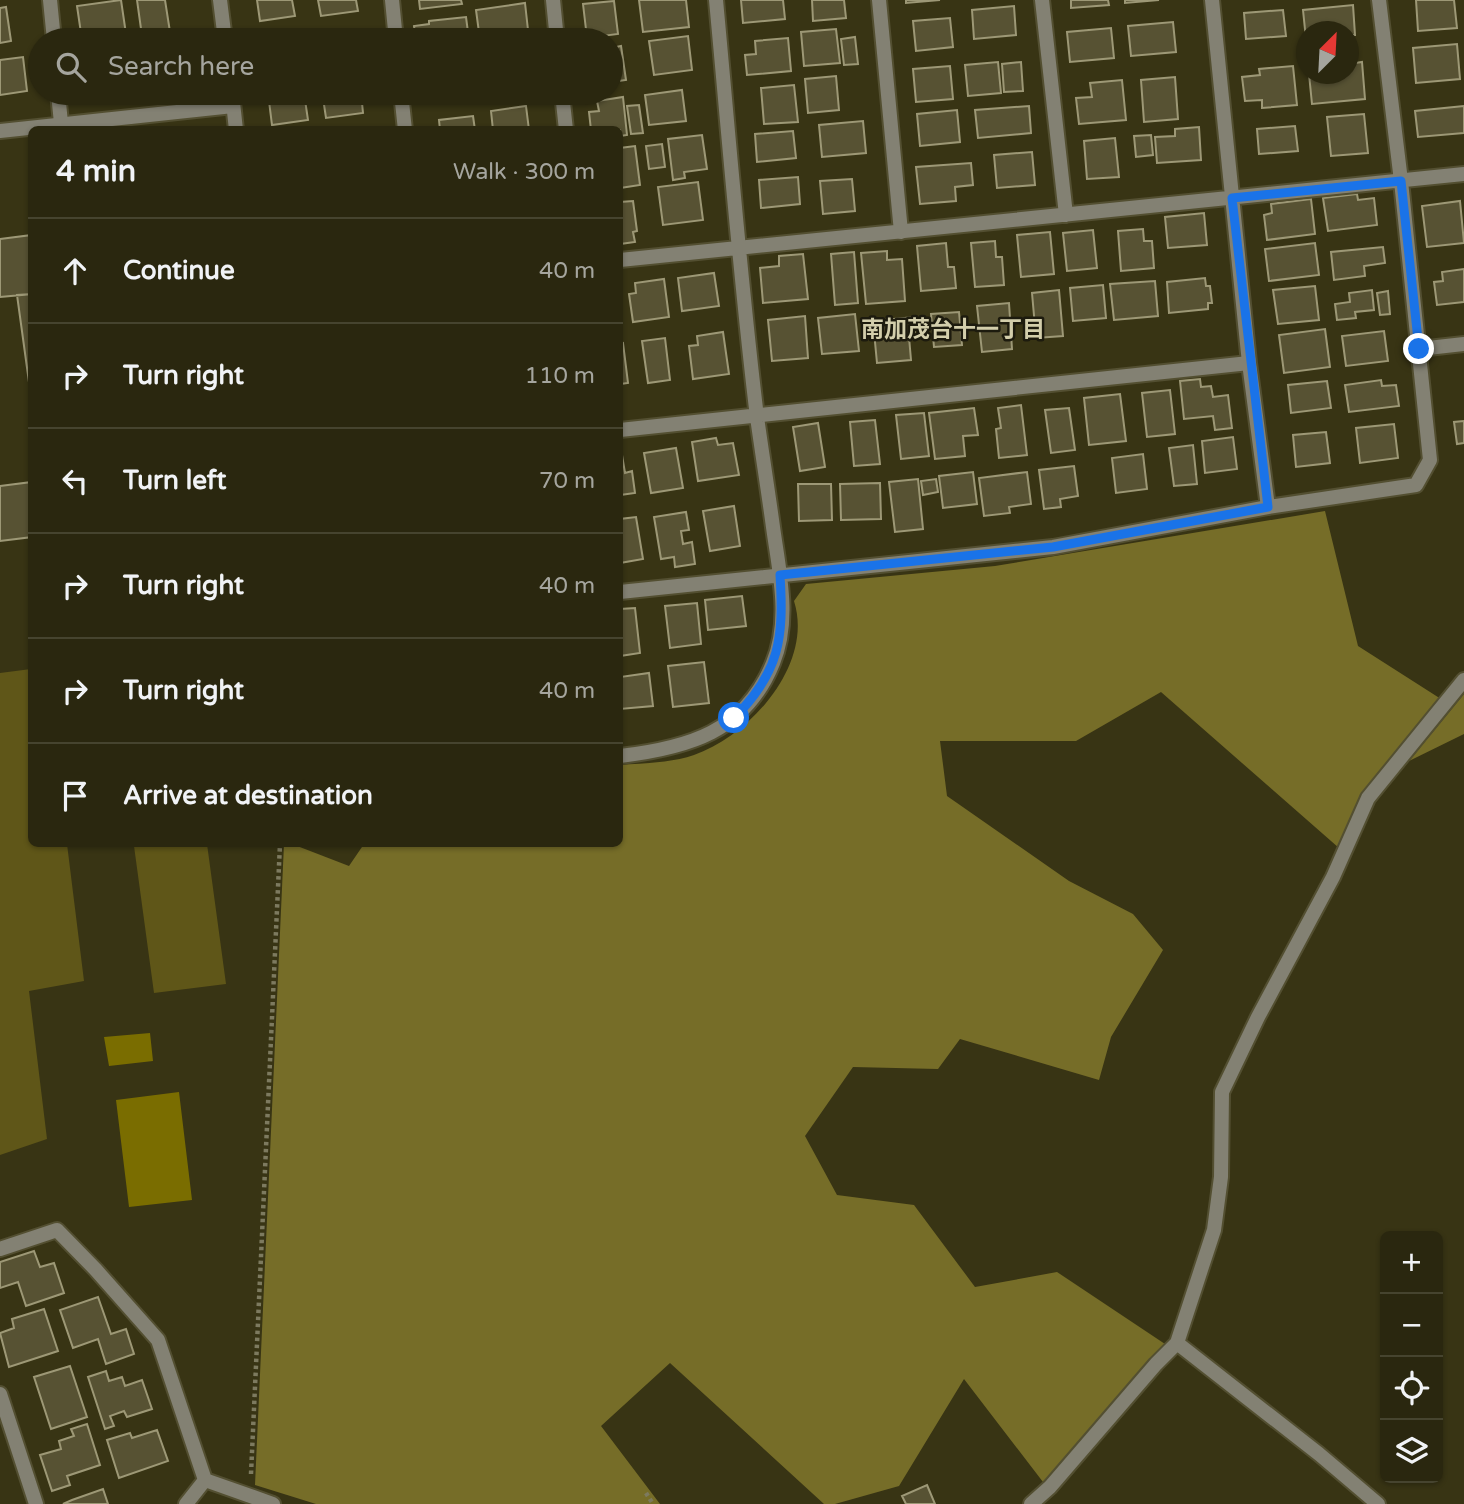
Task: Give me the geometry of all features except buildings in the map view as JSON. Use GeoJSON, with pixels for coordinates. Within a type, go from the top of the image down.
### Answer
{"type":"FeatureCollection","features":[{"type":"Feature","properties":{"kind":"street"},"geometry":{"type":"LineString","coordinates":[[50,0],[53,28]]}},
{"type":"Feature","properties":{"kind":"street"},"geometry":{"type":"LineString","coordinates":[[220,0],[224,28]]}},
{"type":"Feature","properties":{"kind":"street"},"geometry":{"type":"LineString","coordinates":[[392,0],[395,28]]}},
{"type":"Feature","properties":{"kind":"street"},"geometry":{"type":"LineString","coordinates":[[553,0],[556,28]]}},
{"type":"Feature","properties":{"kind":"street"},"geometry":{"type":"LineString","coordinates":[[623,756],[694,742],[715,732],[734,718],[750,702],[769,672],[780,637],[783,613],[757,416],[716,0]]}},
{"type":"Feature","properties":{"kind":"street"},"geometry":{"type":"LineString","coordinates":[[879,0],[901,232]]}},
{"type":"Feature","properties":{"kind":"street"},"geometry":{"type":"LineString","coordinates":[[1042,0],[1066,215]]}},
{"type":"Feature","properties":{"kind":"street"},"geometry":{"type":"LineString","coordinates":[[1212,0],[1249,363],[1268,507]]}},
{"type":"Feature","properties":{"kind":"street"},"geometry":{"type":"LineString","coordinates":[[623,592],[1053,547],[1268,507],[1416,485],[1430,460],[1379,0]]}},
{"type":"Feature","properties":{"kind":"street"},"geometry":{"type":"LineString","coordinates":[[59,105],[61,123]]}},
{"type":"Feature","properties":{"kind":"street"},"geometry":{"type":"LineString","coordinates":[[38,126],[189,105]]}},
{"type":"Feature","properties":{"kind":"street"},"geometry":{"type":"LineString","coordinates":[[233,105],[235,126]]}},
{"type":"Feature","properties":{"kind":"street"},"geometry":{"type":"LineString","coordinates":[[402,105],[405,126]]}},
{"type":"Feature","properties":{"kind":"street"},"geometry":{"type":"LineString","coordinates":[[563,105],[566,126]]}},
{"type":"Feature","properties":{"kind":"street"},"geometry":{"type":"LineString","coordinates":[[0,131],[28,127]]}},
{"type":"Feature","properties":{"kind":"street"},"geometry":{"type":"LineString","coordinates":[[623,260],[1464,174]]}},
{"type":"Feature","properties":{"kind":"street"},"geometry":{"type":"LineString","coordinates":[[1419,349],[1464,344]]}},
{"type":"Feature","properties":{"kind":"street"},"geometry":{"type":"LineString","coordinates":[[623,430],[1249,363]]}},
{"type":"Feature","properties":{"kind":"street"},"geometry":{"type":"LineString","coordinates":[[1031,1504],[1050,1487],[1177,1343],[1214,1230],[1221,1178],[1222,1092],[1258,1017],[1332,877],[1368,798],[1464,680]]}},
{"type":"Feature","properties":{"kind":"street"},"geometry":{"type":"LineString","coordinates":[[0,1249],[57,1230],[105,1280],[158,1340],[205,1480]]}},
{"type":"Feature","properties":{"kind":"street"},"geometry":{"type":"LineString","coordinates":[[1177,1343],[1319,1454],[1378,1504]]}},
{"type":"Feature","properties":{"kind":"street"},"geometry":{"type":"LineString","coordinates":[[0,1394],[36,1504]]}},
{"type":"Feature","properties":{"kind":"street"},"geometry":{"type":"LineString","coordinates":[[205,1480],[273,1504]]}},
{"type":"Feature","properties":{"kind":"street"},"geometry":{"type":"LineString","coordinates":[[186,1504],[205,1480]]}},
{"type":"Feature","properties":{"kind":"path"},"geometry":{"type":"LineString","coordinates":[[249,1496],[280,847]]}},
{"type":"Feature","properties":{"kind":"path"},"geometry":{"type":"LineString","coordinates":[[646,1493],[653,1504]]}},
{"type":"Feature","properties":{"kind":"shaded area"},"geometry":{"type":"Polygon","coordinates":[[[1325,511],[1358,646],[1441,699],[1373,779],[1358,804],[1339,848],[1161,692],[1076,741],[940,741],[947,796],[1069,881],[1133,914],[1163,950],[1111,1037],[1099,1080],[960,1039],[938,1069],[853,1067],[805,1136],[837,1195],[914,1205],[975,1287],[1057,1272],[1165,1344],[1078,1448],[1043,1482],[964,1379],[899,1486],[835,1504],[824,1504],[670,1363],[601,1426],[660,1504],[316,1504],[255,1485],[284,847],[300,847],[349,866],[362,847],[623,847],[623,765],[667,761],[694,755],[715,745],[756,714],[773,694],[795,649],[798,625],[794,601],[806,584],[995,566],[1325,511]]]}},
{"type":"Feature","properties":{"kind":"shaded area"},"geometry":{"type":"Polygon","coordinates":[[[28,669],[28,847],[67,847],[84,981],[29,991],[47,1139],[0,1155],[0,673],[28,669]]]}},
{"type":"Feature","properties":{"kind":"shaded area"},"geometry":{"type":"Polygon","coordinates":[[[1464,694],[1464,734],[1409,761],[1464,694]]]}},
{"type":"Feature","properties":{"kind":"shaded area"},"geometry":{"type":"Polygon","coordinates":[[[134,847],[207,847],[226,984],[154,993],[134,847]]]}},
{"type":"Feature","properties":{"kind":"shaded area"},"geometry":{"type":"Polygon","coordinates":[[[150,1033],[153,1061],[109,1066],[104,1037],[150,1033]]]}},
{"type":"Feature","properties":{"kind":"shaded area"},"geometry":{"type":"Polygon","coordinates":[[[179,1092],[192,1200],[129,1207],[116,1100],[179,1092]]]}},
{"type":"Feature","properties":{"kind":"district","name":"南加茂台十一丁目"},"geometry":{"type":"Point","coordinates":[953,329]}},
{"type":"Feature","properties":{"kind":"route"},"geometry":{"type":"LineString","coordinates":[[734,718],[764,683],[774,661],[783,613],[780,575],[1053,547],[1268,507],[1249,363],[1232,198],[1401,181],[1419,349]]}}]}
